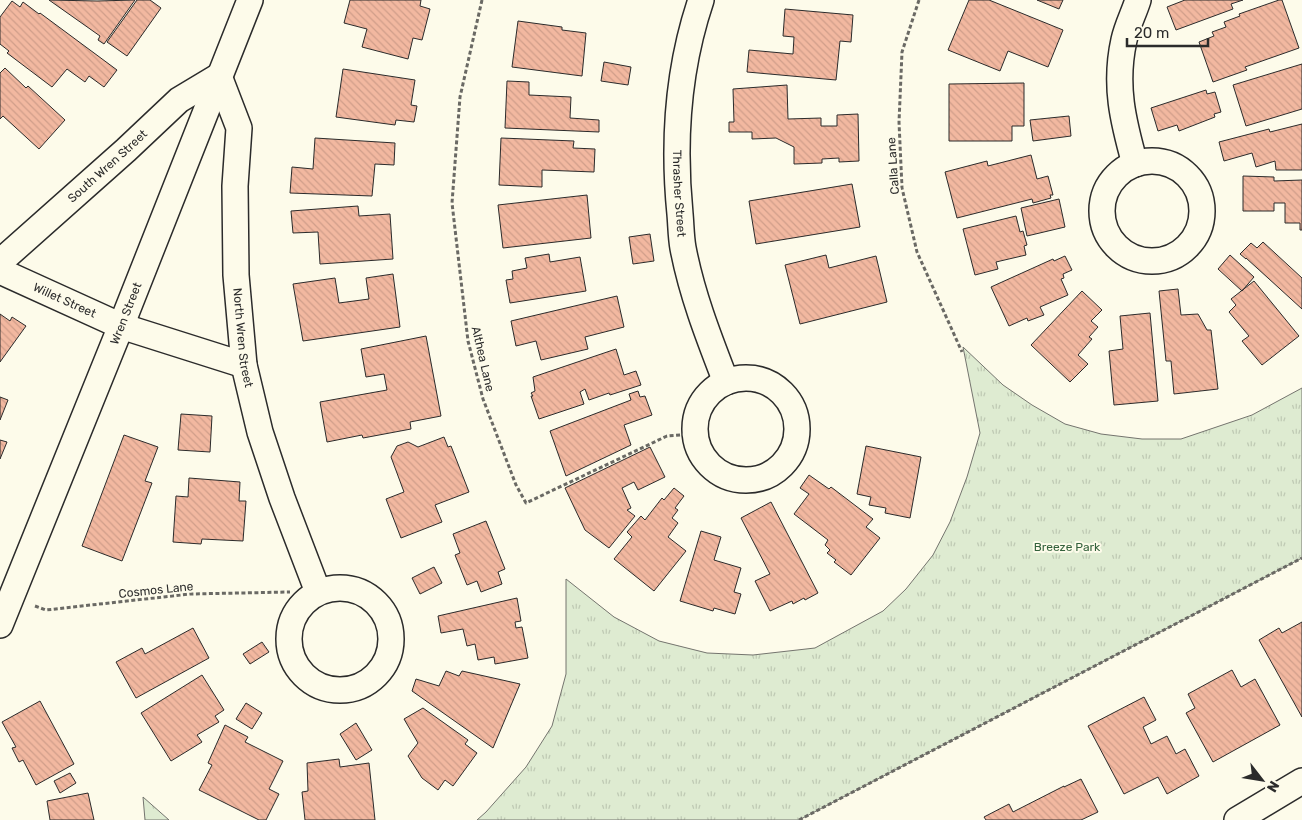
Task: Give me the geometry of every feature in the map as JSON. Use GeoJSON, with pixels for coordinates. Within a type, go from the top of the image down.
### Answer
{"type":"FeatureCollection","features":[{"type":"Feature","properties":{"kind":"street","name":"Wren Street"},"geometry":{"type":"LineString","coordinates":[[0,625],[250,0]]}},
{"type":"Feature","properties":{"kind":"street","name":"Thrasher Street"},"geometry":{"type":"LineString","coordinates":[[701,0],[693,23],[684,70],[676,146],[678,190],[683,248],[701,317],[726,382]]}},
{"type":"Feature","properties":{"kind":"street"},"geometry":{"type":"LineString","coordinates":[[1135,164],[1123,121],[1119,88],[1124,39],[1138,0]]}},
{"type":"Feature","properties":{"kind":"street","name":"South Wren Street"},"geometry":{"type":"LineString","coordinates":[[0,262],[126,150],[179,100],[220,76]]}},
{"type":"Feature","properties":{"kind":"street","name":"North Wren Street"},"geometry":{"type":"LineString","coordinates":[[220,76],[239,128],[236,186],[236,275],[244,365],[260,432],[282,498],[318,592]]}},
{"type":"Feature","properties":{"kind":"street","name":"Willet Street"},"geometry":{"type":"LineString","coordinates":[[0,271],[121,326],[244,365]]}},
{"type":"Feature","properties":{"kind":"street"},"geometry":{"type":"LineString","coordinates":[[738,378],[757,380],[775,387],[791,406],[796,425],[794,444],[789,456],[781,466],[771,473],[747,480],[734,479],[717,471],[703,457],[695,434],[696,418],[702,403],[712,391],[726,382],[738,378]]}},
{"type":"Feature","properties":{"kind":"street"},"geometry":{"type":"LineString","coordinates":[[333,587],[348,587],[363,592],[375,601],[385,613],[390,627],[392,643],[388,658],[380,671],[369,681],[355,688],[340,690],[324,688],[311,681],[300,671],[292,657],[289,642],[290,627],[296,613],[306,601],[318,592],[333,587]]}},
{"type":"Feature","properties":{"kind":"street"},"geometry":{"type":"LineString","coordinates":[[1237,820],[1302,781]]}},
{"type":"Feature","properties":{"kind":"path","name":"Althea Lane"},"geometry":{"type":"LineString","coordinates":[[482,0],[460,97],[452,202],[468,340],[483,399],[516,485],[526,503],[667,436],[695,434]]}},
{"type":"Feature","properties":{"kind":"path","name":"Calla Lane"},"geometry":{"type":"LineString","coordinates":[[919,0],[902,52],[899,122],[902,188],[918,252],[962,352]]}},
{"type":"Feature","properties":{"kind":"path"},"geometry":{"type":"LineString","coordinates":[[799,820],[1302,558]]}},
{"type":"Feature","properties":{"kind":"path","name":"Cosmos Lane"},"geometry":{"type":"LineString","coordinates":[[11,598],[46,610],[190,594],[318,592]]}},
{"type":"Feature","properties":{"kind":"green space","name":"Breeze Park"},"geometry":{"type":"Polygon","coordinates":[[[963,347],[1003,385],[1065,424],[1101,434],[1142,439],[1181,439],[1252,415],[1302,388],[1302,558],[799,820],[477,820],[526,767],[552,726],[566,674],[566,579],[614,617],[659,641],[707,653],[753,655],[815,648],[883,611],[906,589],[933,555],[950,522],[967,477],[980,433],[963,347]]]}},
{"type":"Feature","properties":{"kind":"green space"},"geometry":{"type":"Polygon","coordinates":[[[143,797],[169,820],[145,820],[143,797]]]}},
{"type":"Feature","properties":{"kind":"building"},"geometry":{"type":"Polygon","coordinates":[[[49,0],[135,0],[104,44],[98,40],[100,36],[49,0]]]}},
{"type":"Feature","properties":{"kind":"building"},"geometry":{"type":"Polygon","coordinates":[[[137,0],[150,0],[161,8],[127,56],[107,42],[137,0]]]}},
{"type":"Feature","properties":{"kind":"building"},"geometry":{"type":"Polygon","coordinates":[[[350,0],[421,0],[420,6],[430,9],[422,40],[413,38],[408,59],[362,47],[367,29],[344,23],[350,0]]]}},
{"type":"Feature","properties":{"kind":"building"},"geometry":{"type":"Polygon","coordinates":[[[969,0],[989,0],[1063,30],[1048,67],[1008,51],[1000,71],[948,50],[969,0]]]}},
{"type":"Feature","properties":{"kind":"building"},"geometry":{"type":"Polygon","coordinates":[[[1037,0],[1063,0],[1059,9],[1037,0]]]}},
{"type":"Feature","properties":{"kind":"building"},"geometry":{"type":"Polygon","coordinates":[[[1185,0],[1243,0],[1231,4],[1233,9],[1176,30],[1167,7],[1185,0]]]}},
{"type":"Feature","properties":{"kind":"building"},"geometry":{"type":"Polygon","coordinates":[[[1282,0],[1299,48],[1245,67],[1247,70],[1213,82],[1199,42],[1214,36],[1212,32],[1226,27],[1224,22],[1240,16],[1239,14],[1282,0]]]}},
{"type":"Feature","properties":{"kind":"building"},"geometry":{"type":"Polygon","coordinates":[[[12,1],[20,7],[23,2],[40,13],[117,70],[104,87],[89,76],[85,82],[67,69],[52,87],[7,53],[9,51],[0,44],[0,17],[12,1]]]}},
{"type":"Feature","properties":{"kind":"building"},"geometry":{"type":"Polygon","coordinates":[[[785,9],[853,15],[851,42],[840,41],[836,80],[747,72],[749,50],[793,54],[794,37],[783,36],[785,9]]]}},
{"type":"Feature","properties":{"kind":"building"},"geometry":{"type":"Polygon","coordinates":[[[518,21],[562,27],[562,30],[586,33],[582,76],[512,67],[518,21]]]}},
{"type":"Feature","properties":{"kind":"building"},"geometry":{"type":"Polygon","coordinates":[[[604,62],[631,67],[628,85],[601,81],[604,62]]]}},
{"type":"Feature","properties":{"kind":"building"},"geometry":{"type":"Polygon","coordinates":[[[1302,64],[1302,109],[1246,126],[1233,85],[1302,64]]]}},
{"type":"Feature","properties":{"kind":"building"},"geometry":{"type":"Polygon","coordinates":[[[5,68],[65,120],[39,149],[3,116],[0,119],[0,73],[5,68]]]}},
{"type":"Feature","properties":{"kind":"building"},"geometry":{"type":"Polygon","coordinates":[[[343,69],[415,80],[411,105],[417,106],[414,122],[396,120],[395,125],[336,117],[343,69]]]}},
{"type":"Feature","properties":{"kind":"building"},"geometry":{"type":"Polygon","coordinates":[[[507,81],[529,82],[529,95],[571,97],[570,118],[599,120],[599,132],[505,128],[507,81]]]}},
{"type":"Feature","properties":{"kind":"building"},"geometry":{"type":"Polygon","coordinates":[[[1024,83],[1024,126],[1012,126],[1012,141],[949,141],[949,84],[1024,83]]]}},
{"type":"Feature","properties":{"kind":"building"},"geometry":{"type":"Polygon","coordinates":[[[787,85],[788,119],[821,118],[821,126],[837,126],[837,115],[858,114],[859,161],[839,162],[839,158],[822,159],[822,163],[794,164],[794,147],[776,138],[752,139],[752,132],[729,132],[729,122],[734,122],[733,89],[787,85]]]}},
{"type":"Feature","properties":{"kind":"building"},"geometry":{"type":"Polygon","coordinates":[[[1206,90],[1207,94],[1215,92],[1221,112],[1214,114],[1215,117],[1179,131],[1177,125],[1158,131],[1151,108],[1206,90]]]}},
{"type":"Feature","properties":{"kind":"building"},"geometry":{"type":"Polygon","coordinates":[[[1069,116],[1071,136],[1033,141],[1030,120],[1069,116]]]}},
{"type":"Feature","properties":{"kind":"building"},"geometry":{"type":"Polygon","coordinates":[[[1302,124],[1302,170],[1276,170],[1275,161],[1256,167],[1252,153],[1224,161],[1219,142],[1269,129],[1270,132],[1302,124]]]}},
{"type":"Feature","properties":{"kind":"building"},"geometry":{"type":"Polygon","coordinates":[[[315,138],[395,143],[394,165],[375,164],[372,196],[290,193],[292,167],[313,169],[315,138]]]}},
{"type":"Feature","properties":{"kind":"building"},"geometry":{"type":"Polygon","coordinates":[[[501,138],[574,141],[573,148],[595,149],[594,172],[542,170],[542,187],[499,185],[501,138]]]}},
{"type":"Feature","properties":{"kind":"building"},"geometry":{"type":"Polygon","coordinates":[[[1031,155],[1037,179],[1048,176],[1053,195],[1050,195],[1051,198],[1033,203],[1032,199],[957,218],[945,172],[987,161],[988,166],[1031,155]]]}},
{"type":"Feature","properties":{"kind":"building"},"geometry":{"type":"Polygon","coordinates":[[[1243,176],[1274,177],[1274,181],[1302,180],[1302,230],[1300,230],[1300,223],[1285,223],[1285,203],[1274,203],[1274,211],[1243,211],[1243,176]]]}},
{"type":"Feature","properties":{"kind":"building"},"geometry":{"type":"Polygon","coordinates":[[[852,184],[860,227],[756,244],[749,201],[852,184]]]}},
{"type":"Feature","properties":{"kind":"building"},"geometry":{"type":"Polygon","coordinates":[[[587,195],[591,238],[503,248],[498,205],[587,195]]]}},
{"type":"Feature","properties":{"kind":"building"},"geometry":{"type":"Polygon","coordinates":[[[1059,199],[1065,227],[1027,236],[1021,208],[1059,199]]]}},
{"type":"Feature","properties":{"kind":"building"},"geometry":{"type":"Polygon","coordinates":[[[358,206],[359,216],[390,214],[393,259],[320,264],[318,232],[293,233],[291,211],[358,206]]]}},
{"type":"Feature","properties":{"kind":"building"},"geometry":{"type":"Polygon","coordinates":[[[1016,216],[1020,232],[1023,231],[1027,245],[1024,246],[1026,255],[996,262],[998,269],[975,275],[963,229],[1016,216]]]}},
{"type":"Feature","properties":{"kind":"building"},"geometry":{"type":"Polygon","coordinates":[[[650,234],[654,261],[633,264],[629,237],[650,234]]]}},
{"type":"Feature","properties":{"kind":"building"},"geometry":{"type":"Polygon","coordinates":[[[1263,242],[1302,278],[1302,309],[1240,254],[1251,243],[1257,248],[1263,242]]]}},
{"type":"Feature","properties":{"kind":"building"},"geometry":{"type":"Polygon","coordinates":[[[549,254],[550,262],[580,257],[586,291],[510,303],[506,280],[513,279],[512,271],[527,268],[525,258],[549,254]]]}},
{"type":"Feature","properties":{"kind":"building"},"geometry":{"type":"Polygon","coordinates":[[[826,255],[829,268],[876,256],[887,302],[800,324],[785,265],[826,255]]]}},
{"type":"Feature","properties":{"kind":"building"},"geometry":{"type":"Polygon","coordinates":[[[1230,255],[1254,277],[1242,291],[1218,269],[1230,255]]]}},
{"type":"Feature","properties":{"kind":"building"},"geometry":{"type":"Polygon","coordinates":[[[1065,256],[1072,270],[1063,274],[1064,278],[1061,279],[1068,295],[1040,307],[1044,315],[1028,321],[1027,318],[1009,326],[991,287],[1053,259],[1054,261],[1065,256]]]}},
{"type":"Feature","properties":{"kind":"building"},"geometry":{"type":"Polygon","coordinates":[[[393,274],[400,327],[303,341],[293,284],[335,278],[339,303],[369,299],[366,278],[393,274]]]}},
{"type":"Feature","properties":{"kind":"building"},"geometry":{"type":"Polygon","coordinates":[[[1254,281],[1299,336],[1262,365],[1242,341],[1249,336],[1229,312],[1236,305],[1231,299],[1254,281]]]}},
{"type":"Feature","properties":{"kind":"building"},"geometry":{"type":"Polygon","coordinates":[[[1178,289],[1181,315],[1198,314],[1207,330],[1211,330],[1218,389],[1174,394],[1171,361],[1166,361],[1159,291],[1178,289]]]}},
{"type":"Feature","properties":{"kind":"building"},"geometry":{"type":"Polygon","coordinates":[[[1082,291],[1102,310],[1091,321],[1098,327],[1089,337],[1092,339],[1078,355],[1088,364],[1070,382],[1031,345],[1082,291]]]}},
{"type":"Feature","properties":{"kind":"building"},"geometry":{"type":"Polygon","coordinates":[[[617,296],[624,327],[585,337],[588,349],[541,360],[536,341],[516,346],[511,321],[617,296]]]}},
{"type":"Feature","properties":{"kind":"building"},"geometry":{"type":"Polygon","coordinates":[[[1150,313],[1158,401],[1114,405],[1109,351],[1123,349],[1120,316],[1150,313]]]}},
{"type":"Feature","properties":{"kind":"building"},"geometry":{"type":"Polygon","coordinates":[[[0,314],[10,321],[12,317],[26,326],[0,362],[0,314]]]}},
{"type":"Feature","properties":{"kind":"building"},"geometry":{"type":"Polygon","coordinates":[[[426,336],[441,416],[410,422],[411,429],[363,438],[362,435],[327,442],[320,402],[387,390],[384,374],[366,377],[361,349],[426,336]]]}},
{"type":"Feature","properties":{"kind":"building"},"geometry":{"type":"Polygon","coordinates":[[[616,349],[624,375],[636,371],[641,385],[589,400],[585,389],[580,392],[584,404],[539,419],[531,396],[533,396],[531,393],[535,391],[533,377],[616,349]]]}},
{"type":"Feature","properties":{"kind":"building"},"geometry":{"type":"Polygon","coordinates":[[[638,391],[640,397],[645,396],[652,415],[624,425],[631,445],[566,476],[550,431],[631,400],[629,394],[638,391]]]}},
{"type":"Feature","properties":{"kind":"building"},"geometry":{"type":"Polygon","coordinates":[[[0,397],[8,400],[0,420],[0,397]]]}},
{"type":"Feature","properties":{"kind":"building"},"geometry":{"type":"Polygon","coordinates":[[[181,414],[212,416],[210,452],[178,450],[181,414]]]}},
{"type":"Feature","properties":{"kind":"building"},"geometry":{"type":"Polygon","coordinates":[[[124,435],[158,447],[145,481],[152,483],[122,561],[82,546],[124,435]]]}},
{"type":"Feature","properties":{"kind":"building"},"geometry":{"type":"Polygon","coordinates":[[[444,437],[448,447],[451,446],[469,492],[435,505],[442,522],[401,538],[386,499],[404,492],[391,457],[397,446],[408,442],[418,447],[444,437]]]}},
{"type":"Feature","properties":{"kind":"building"},"geometry":{"type":"Polygon","coordinates":[[[0,440],[7,442],[0,459],[0,440]]]}},
{"type":"Feature","properties":{"kind":"building"},"geometry":{"type":"Polygon","coordinates":[[[866,446],[921,457],[910,518],[885,513],[886,508],[869,505],[871,497],[857,494],[866,446]]]}},
{"type":"Feature","properties":{"kind":"building"},"geometry":{"type":"Polygon","coordinates":[[[650,447],[665,477],[638,490],[634,482],[622,488],[631,508],[627,510],[635,516],[609,548],[585,530],[565,488],[650,447]]]}},
{"type":"Feature","properties":{"kind":"building"},"geometry":{"type":"Polygon","coordinates":[[[809,475],[829,489],[831,487],[873,519],[866,527],[880,538],[851,575],[834,562],[836,560],[827,553],[830,550],[825,545],[828,540],[794,514],[809,494],[800,488],[809,475]]]}},
{"type":"Feature","properties":{"kind":"building"},"geometry":{"type":"Polygon","coordinates":[[[189,478],[240,482],[239,501],[246,501],[243,541],[202,539],[201,544],[173,542],[176,496],[188,497],[189,478]]]}},
{"type":"Feature","properties":{"kind":"building"},"geometry":{"type":"Polygon","coordinates":[[[674,488],[684,496],[675,508],[678,510],[672,518],[678,523],[668,537],[686,551],[654,591],[614,559],[632,537],[627,532],[641,516],[645,520],[662,498],[664,500],[674,488]]]}},
{"type":"Feature","properties":{"kind":"building"},"geometry":{"type":"Polygon","coordinates":[[[771,502],[818,593],[805,600],[804,598],[793,604],[792,601],[770,611],[755,581],[770,574],[741,518],[771,502]]]}},
{"type":"Feature","properties":{"kind":"building"},"geometry":{"type":"Polygon","coordinates":[[[486,521],[505,569],[498,572],[502,584],[481,592],[477,581],[467,585],[455,555],[460,553],[453,534],[486,521]]]}},
{"type":"Feature","properties":{"kind":"building"},"geometry":{"type":"Polygon","coordinates":[[[701,531],[721,537],[714,560],[741,568],[734,592],[741,594],[735,614],[714,608],[713,611],[680,601],[701,531]]]}},
{"type":"Feature","properties":{"kind":"building"},"geometry":{"type":"Polygon","coordinates":[[[434,567],[442,583],[420,594],[412,578],[434,567]]]}},
{"type":"Feature","properties":{"kind":"building"},"geometry":{"type":"Polygon","coordinates":[[[517,598],[521,621],[515,622],[516,628],[522,627],[528,658],[495,664],[494,657],[478,660],[475,644],[467,646],[463,629],[441,633],[438,616],[517,598]]]}},
{"type":"Feature","properties":{"kind":"building"},"geometry":{"type":"Polygon","coordinates":[[[1302,622],[1302,717],[1259,640],[1279,628],[1282,633],[1302,622]]]}},
{"type":"Feature","properties":{"kind":"building"},"geometry":{"type":"Polygon","coordinates":[[[193,628],[209,658],[136,698],[116,662],[142,648],[145,654],[193,628]]]}},
{"type":"Feature","properties":{"kind":"building"},"geometry":{"type":"Polygon","coordinates":[[[262,642],[269,652],[250,664],[243,654],[262,642]]]}},
{"type":"Feature","properties":{"kind":"building"},"geometry":{"type":"Polygon","coordinates":[[[1232,670],[1241,687],[1255,679],[1280,725],[1213,762],[1186,713],[1195,708],[1188,694],[1232,670]]]}},
{"type":"Feature","properties":{"kind":"building"},"geometry":{"type":"Polygon","coordinates":[[[446,671],[459,676],[462,671],[520,684],[493,748],[412,691],[416,679],[439,686],[446,671]]]}},
{"type":"Feature","properties":{"kind":"building"},"geometry":{"type":"Polygon","coordinates":[[[202,675],[224,710],[215,716],[219,722],[197,735],[202,742],[171,761],[141,713],[202,675]]]}},
{"type":"Feature","properties":{"kind":"building"},"geometry":{"type":"Polygon","coordinates":[[[1144,697],[1156,720],[1143,727],[1151,744],[1167,736],[1176,754],[1185,749],[1199,776],[1167,794],[1158,777],[1124,794],[1088,726],[1144,697]]]}},
{"type":"Feature","properties":{"kind":"building"},"geometry":{"type":"Polygon","coordinates":[[[40,701],[74,764],[36,785],[23,760],[19,762],[12,748],[16,747],[2,722],[40,701]]]}},
{"type":"Feature","properties":{"kind":"building"},"geometry":{"type":"Polygon","coordinates":[[[246,703],[262,713],[252,729],[236,719],[246,703]]]}},
{"type":"Feature","properties":{"kind":"building"},"geometry":{"type":"Polygon","coordinates":[[[423,708],[468,740],[465,744],[477,753],[453,786],[445,780],[438,790],[422,778],[408,756],[418,743],[404,719],[423,708]]]}},
{"type":"Feature","properties":{"kind":"building"},"geometry":{"type":"Polygon","coordinates":[[[356,723],[372,750],[356,760],[340,734],[356,723]]]}},
{"type":"Feature","properties":{"kind":"building"},"geometry":{"type":"Polygon","coordinates":[[[225,725],[248,737],[245,742],[283,761],[269,789],[279,794],[266,820],[259,820],[199,790],[212,765],[208,763],[225,725]]]}},
{"type":"Feature","properties":{"kind":"building"},"geometry":{"type":"Polygon","coordinates":[[[339,759],[340,767],[369,763],[375,820],[305,820],[302,792],[308,791],[307,763],[339,759]]]}},
{"type":"Feature","properties":{"kind":"building"},"geometry":{"type":"Polygon","coordinates":[[[70,773],[76,783],[60,793],[54,781],[70,773]]]}},
{"type":"Feature","properties":{"kind":"building"},"geometry":{"type":"Polygon","coordinates":[[[1081,779],[1098,812],[1081,820],[986,820],[984,817],[1009,804],[1013,812],[1081,779]]]}},
{"type":"Feature","properties":{"kind":"building"},"geometry":{"type":"Polygon","coordinates":[[[88,793],[94,820],[50,820],[47,801],[88,793]]]}}]}
